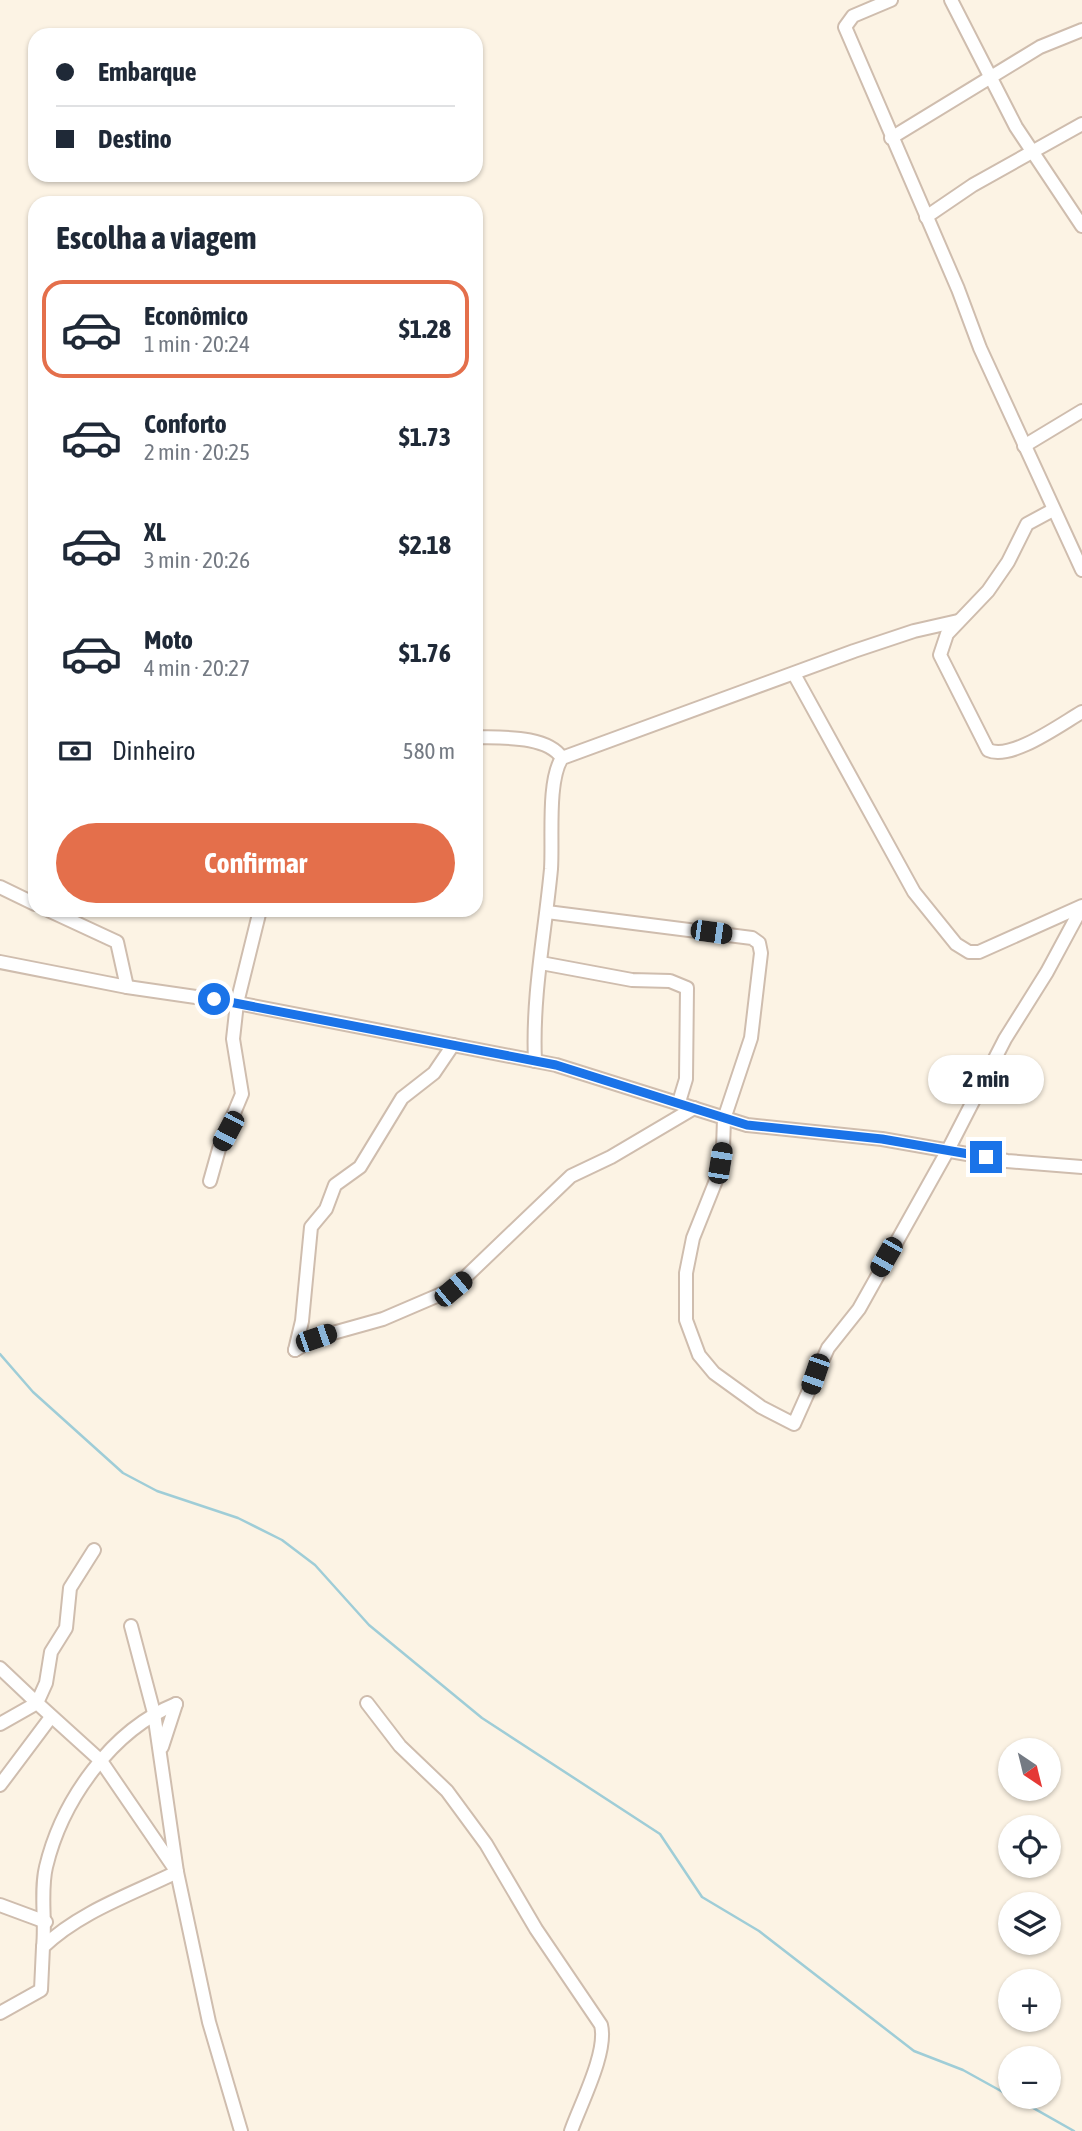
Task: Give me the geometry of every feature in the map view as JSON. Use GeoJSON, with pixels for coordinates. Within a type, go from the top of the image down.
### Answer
{"type":"FeatureCollection","features":[{"type":"Feature","properties":{"kind":"street"},"geometry":{"type":"LineString","coordinates":[[891,0],[853,16],[845,27],[980,348],[1020,430],[1024,446],[1082,570]]}},
{"type":"Feature","properties":{"kind":"street"},"geometry":{"type":"LineString","coordinates":[[951,0],[1016,127],[1080,218]]}},
{"type":"Feature","properties":{"kind":"street"},"geometry":{"type":"LineString","coordinates":[[891,138],[1051,41],[1082,30]]}},
{"type":"Feature","properties":{"kind":"street"},"geometry":{"type":"LineString","coordinates":[[926,217],[973,185],[1082,124]]}},
{"type":"Feature","properties":{"kind":"street"},"geometry":{"type":"LineString","coordinates":[[1024,446],[1082,411]]}},
{"type":"Feature","properties":{"kind":"street"},"geometry":{"type":"LineString","coordinates":[[1054,510],[1027,524],[1008,562],[988,591],[947,634],[940,655],[988,750],[996,754],[1011,751],[1082,712]]}},
{"type":"Feature","properties":{"kind":"street"},"geometry":{"type":"LineString","coordinates":[[562,758],[914,631],[958,621]]}},
{"type":"Feature","properties":{"kind":"street"},"geometry":{"type":"LineString","coordinates":[[794,674],[914,892],[956,944],[969,952],[979,952],[1082,907]]}},
{"type":"Feature","properties":{"kind":"street"},"geometry":{"type":"LineString","coordinates":[[483,737],[510,738],[553,746],[562,758],[551,815],[547,912],[533,1016],[534,1061]]}},
{"type":"Feature","properties":{"kind":"street"},"geometry":{"type":"LineString","coordinates":[[0,887],[28,901]]}},
{"type":"Feature","properties":{"kind":"street"},"geometry":{"type":"LineString","coordinates":[[547,912],[752,938],[759,943],[761,953],[751,1038],[724,1119],[720,1163],[693,1238],[686,1273],[686,1320],[699,1355],[714,1373],[733,1389],[790,1423],[796,1421],[828,1348],[859,1309],[948,1150],[980,1084],[1082,907]]}},
{"type":"Feature","properties":{"kind":"street"},"geometry":{"type":"LineString","coordinates":[[63,917],[117,942],[127,987]]}},
{"type":"Feature","properties":{"kind":"street"},"geometry":{"type":"LineString","coordinates":[[210,1181],[214,1163],[242,1094],[233,1048],[237,1003],[258,917]]}},
{"type":"Feature","properties":{"kind":"street"},"geometry":{"type":"LineString","coordinates":[[0,962],[127,987],[237,1003],[534,1061],[603,1078],[747,1125],[882,1139],[1007,1161],[1082,1167]]}},
{"type":"Feature","properties":{"kind":"street"},"geometry":{"type":"LineString","coordinates":[[541,963],[632,980],[670,981],[687,988],[686,1079],[679,1102]]}},
{"type":"Feature","properties":{"kind":"street"},"geometry":{"type":"LineString","coordinates":[[453,1045],[434,1073],[402,1098],[360,1167],[335,1185],[327,1209],[311,1227],[302,1321],[295,1350],[316,1338],[383,1319],[453,1289],[571,1176],[694,1108]]}},
{"type":"Feature","properties":{"kind":"street"},"geometry":{"type":"LineString","coordinates":[[662,1098],[671,1121]]}},
{"type":"Feature","properties":{"kind":"street"},"geometry":{"type":"LineString","coordinates":[[0,1724],[37,1703],[46,1683],[51,1652],[66,1628],[70,1588],[94,1550]]}},
{"type":"Feature","properties":{"kind":"street"},"geometry":{"type":"LineString","coordinates":[[131,1626],[155,1713],[166,1809],[177,1872],[209,2022],[241,2131]]}},
{"type":"Feature","properties":{"kind":"street"},"geometry":{"type":"LineString","coordinates":[[0,1668],[101,1760],[177,1872]]}},
{"type":"Feature","properties":{"kind":"street"},"geometry":{"type":"LineString","coordinates":[[367,1703],[400,1746],[447,1791],[486,1844],[506,1873],[536,1929],[601,2025],[602,2040],[595,2066],[571,2131]]}},
{"type":"Feature","properties":{"kind":"street"},"geometry":{"type":"LineString","coordinates":[[0,2013],[41,1990],[46,1922],[46,1867],[71,1807],[101,1760],[116,1744],[155,1713],[176,1704],[161,1751]]}},
{"type":"Feature","properties":{"kind":"street"},"geometry":{"type":"LineString","coordinates":[[0,1785],[51,1717]]}},
{"type":"Feature","properties":{"kind":"street"},"geometry":{"type":"LineString","coordinates":[[43,1947],[80,1920],[177,1872]]}},
{"type":"Feature","properties":{"kind":"street"},"geometry":{"type":"LineString","coordinates":[[0,1905],[46,1922]]}},
{"type":"Feature","properties":{"kind":"waterway"},"geometry":{"type":"LineString","coordinates":[[0,1354],[33,1392],[123,1473],[157,1491],[238,1518],[282,1540],[315,1565],[369,1625],[482,1718],[660,1834],[702,1897],[759,1931],[914,2051],[963,2070],[998,2089]]}},
{"type":"Feature","properties":{"kind":"waterway"},"geometry":{"type":"LineString","coordinates":[[1035,2109],[1074,2131]]}},
{"type":"Feature","properties":{"kind":"route"},"geometry":{"type":"LineString","coordinates":[[214,999],[556,1065],[747,1125],[818,1135],[882,1139],[986,1157]]}}]}
